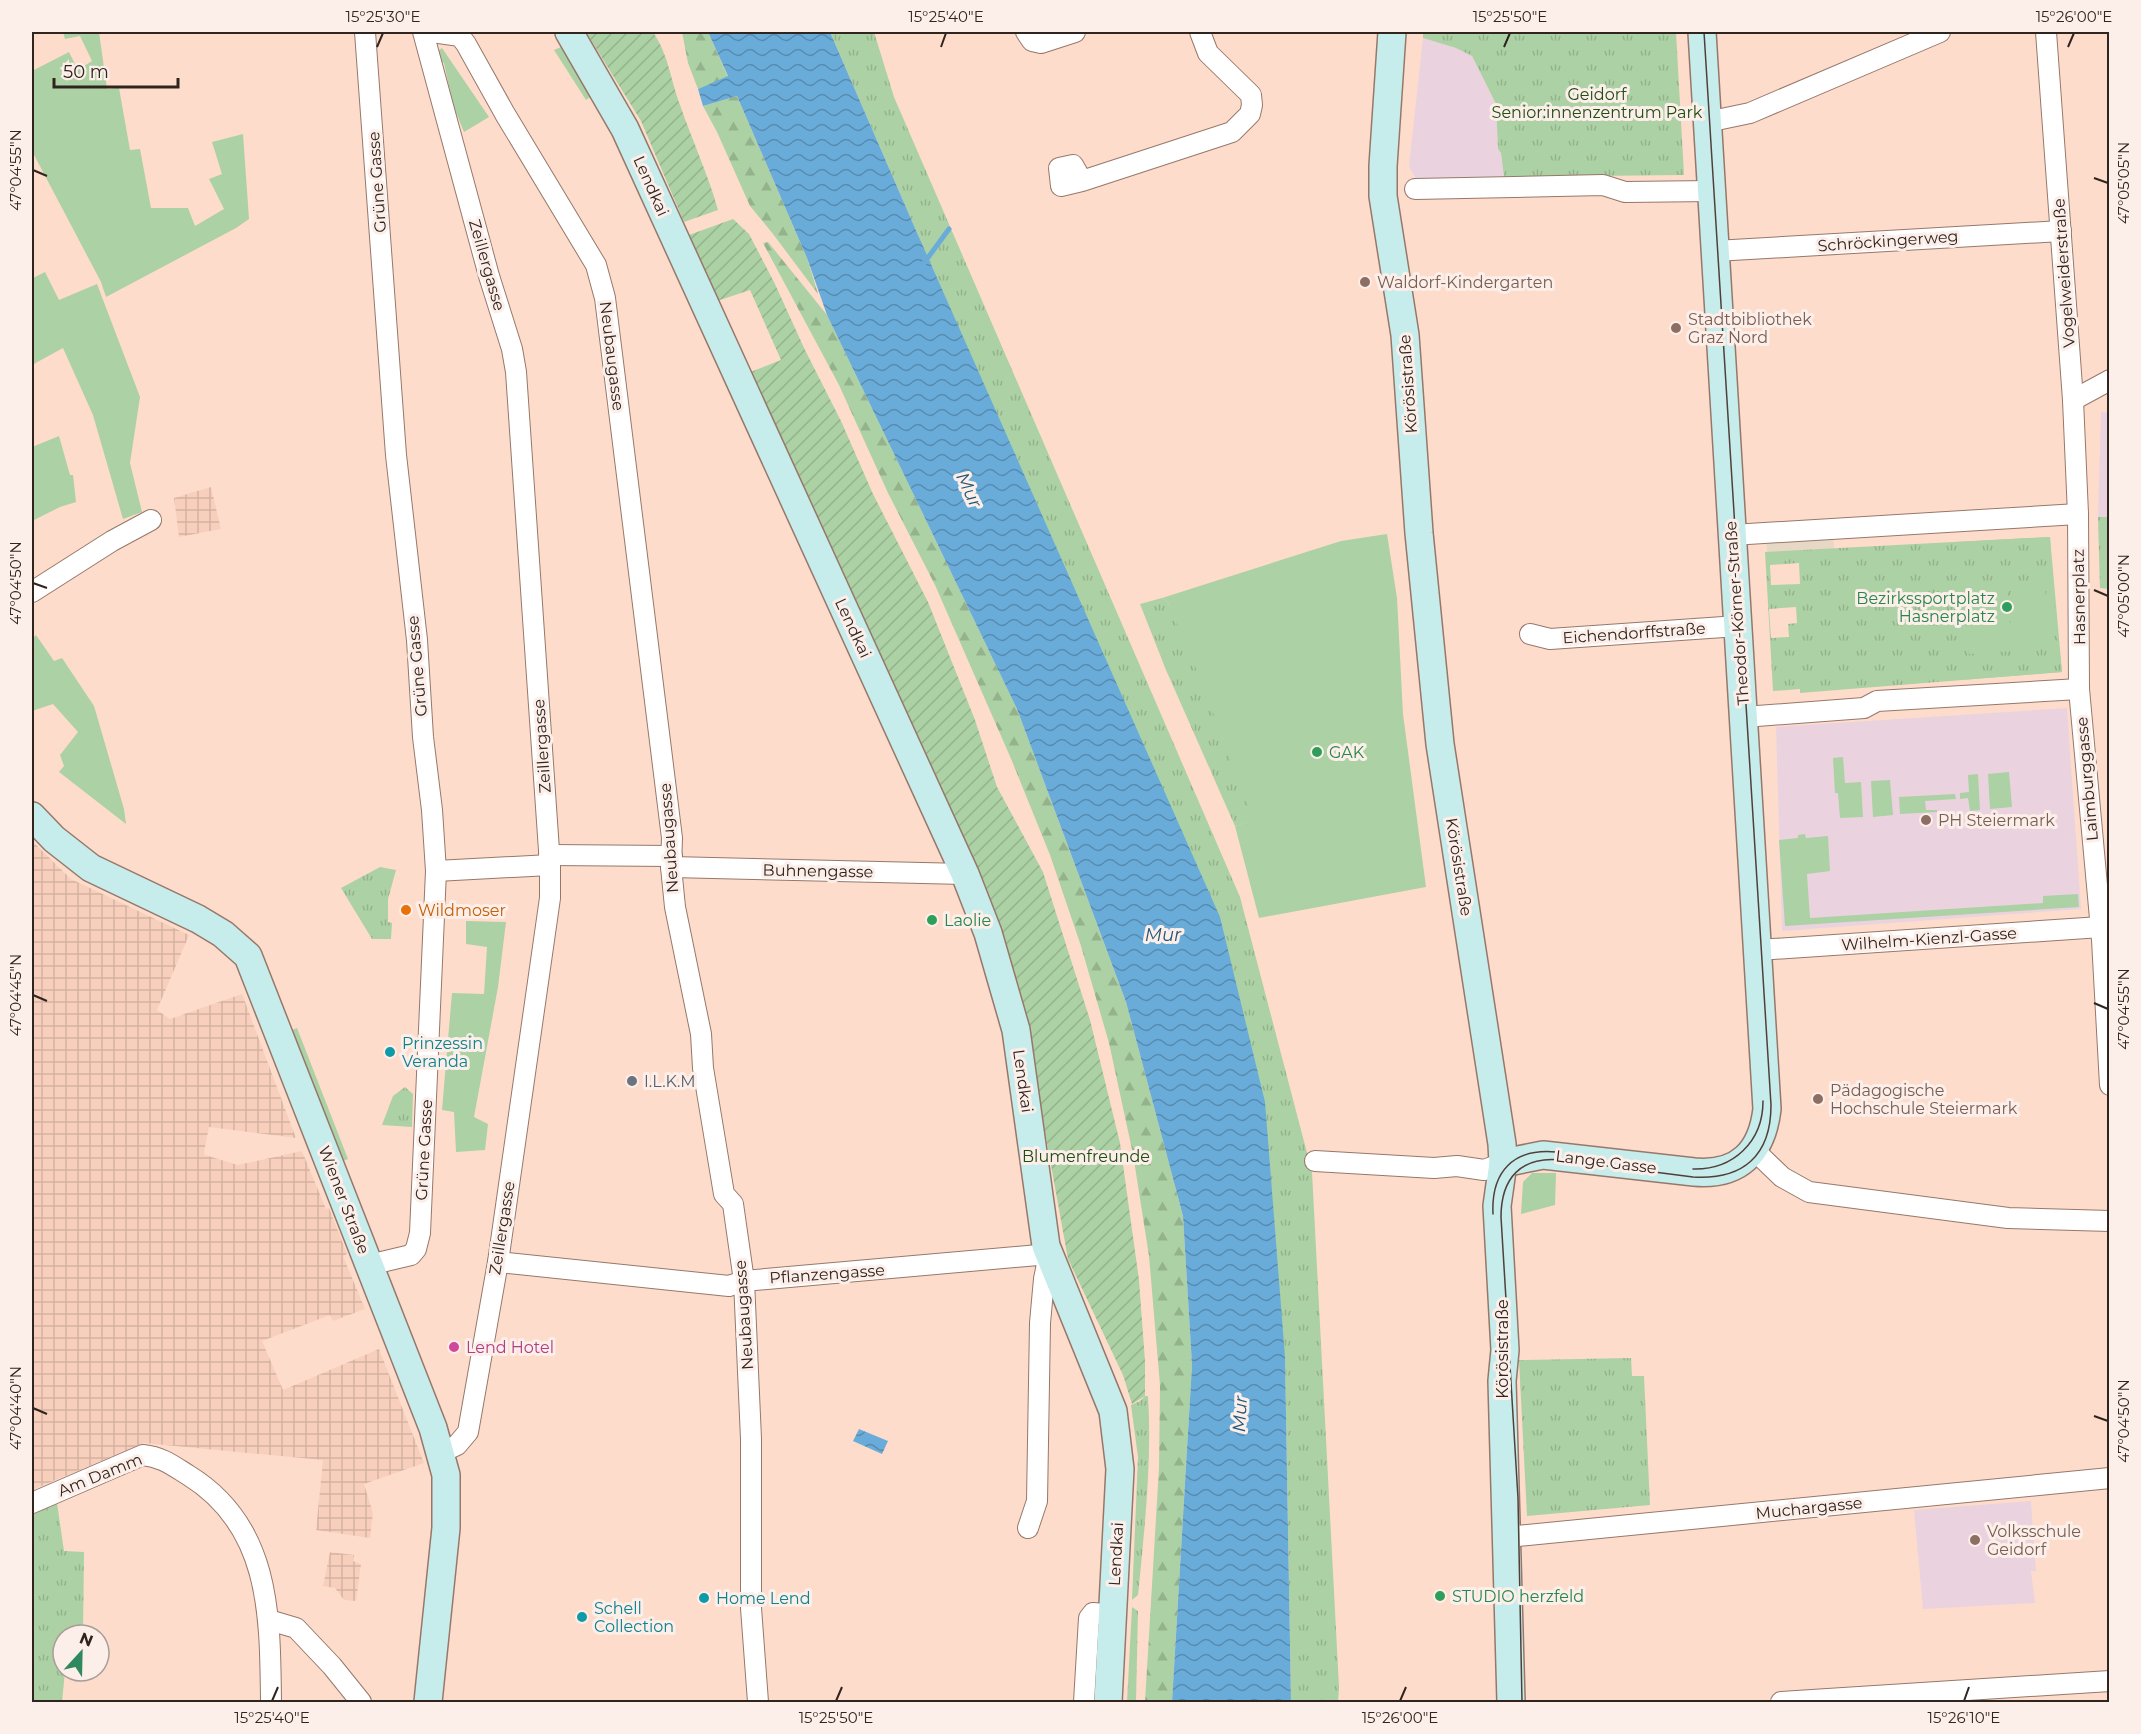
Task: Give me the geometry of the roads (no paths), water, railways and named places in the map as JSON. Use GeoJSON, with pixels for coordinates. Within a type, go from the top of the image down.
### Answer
{"type":"FeatureCollection","features":[{"type":"Feature","properties":{"kind":"main road","name":"Lendkai"},"geometry":{"type":"LineString","coordinates":[[569,32],[626,129],[965,874],[988,933],[1016,1030],[1046,1246],[1113,1411],[1120,1468],[1108,1702]]}},
{"type":"Feature","properties":{"kind":"main road","name":"Körösistraße"},"geometry":{"type":"LineString","coordinates":[[1392,32],[1383,196],[1405,335],[1419,534],[1440,744],[1502,1144],[1503,1163],[1497,1206],[1505,1350],[1502,1381],[1511,1702]]}},
{"type":"Feature","properties":{"kind":"main road","name":"Theodor-Körner-Straße"},"geometry":{"type":"LineString","coordinates":[[1702,32],[1767,1109],[1765,1124],[1754,1150]]}},
{"type":"Feature","properties":{"kind":"main road","name":"Wiener Straße"},"geometry":{"type":"LineString","coordinates":[[32,816],[54,839],[91,868],[198,919],[224,934],[248,956],[433,1428],[440,1452],[447,1485],[446,1528],[428,1702]]}},
{"type":"Feature","properties":{"kind":"main road","name":"Lange Gasse"},"geometry":{"type":"LineString","coordinates":[[1503,1163],[1543,1155],[1694,1172],[1718,1172],[1744,1160],[1754,1150]]}},
{"type":"Feature","properties":{"kind":"street","name":"Grüne Gasse"},"geometry":{"type":"LineString","coordinates":[[365,32],[396,455],[416,631],[423,737],[432,810],[436,871],[420,1233],[416,1249],[411,1255],[369,1265]]}},
{"type":"Feature","properties":{"kind":"street","name":"Zeillergasse"},"geometry":{"type":"LineString","coordinates":[[423,32],[489,276],[512,349],[516,372],[550,860],[550,898],[498,1262],[468,1432],[457,1445],[440,1452]]}},
{"type":"Feature","properties":{"kind":"street","name":"Neubaugasse"},"geometry":{"type":"LineString","coordinates":[[432,32],[460,36],[466,44],[505,114],[596,265],[605,298],[672,838],[671,861],[675,907],[701,1034],[703,1068],[724,1194],[733,1204],[744,1281],[751,1438],[751,1608],[758,1702]]}},
{"type":"Feature","properties":{"kind":"street"},"geometry":{"type":"LineString","coordinates":[[1026,32],[1032,41],[1041,43],[1075,32]]}},
{"type":"Feature","properties":{"kind":"street"},"geometry":{"type":"LineString","coordinates":[[1059,168],[1061,186],[1232,132],[1250,114],[1251,94],[1208,53],[1200,32]]}},
{"type":"Feature","properties":{"kind":"street"},"geometry":{"type":"LineString","coordinates":[[1707,122],[1750,113],[1940,32]]}},
{"type":"Feature","properties":{"kind":"street","name":"Vogelweiderstraße"},"geometry":{"type":"LineString","coordinates":[[2046,32],[2073,400],[2078,514]]}},
{"type":"Feature","properties":{"kind":"street"},"geometry":{"type":"LineString","coordinates":[[1415,189],[1603,185],[1624,192],[1711,190]]}},
{"type":"Feature","properties":{"kind":"street","name":"Schröckingerweg"},"geometry":{"type":"LineString","coordinates":[[1715,251],[2061,231]]}},
{"type":"Feature","properties":{"kind":"street"},"geometry":{"type":"LineString","coordinates":[[2073,400],[2109,381]]}},
{"type":"Feature","properties":{"kind":"street"},"geometry":{"type":"LineString","coordinates":[[1732,535],[2078,514]]}},
{"type":"Feature","properties":{"kind":"street","name":"Hasnerplatz"},"geometry":{"type":"LineString","coordinates":[[2078,514],[2079,689]]}},
{"type":"Feature","properties":{"kind":"street"},"geometry":{"type":"LineString","coordinates":[[32,592],[112,541],[151,520]]}},
{"type":"Feature","properties":{"kind":"street","name":"Eichendorffstraße"},"geometry":{"type":"LineString","coordinates":[[1530,634],[1550,639],[1738,626]]}},
{"type":"Feature","properties":{"kind":"street"},"geometry":{"type":"LineString","coordinates":[[1744,717],[1864,708],[1878,701],[2079,689]]}},
{"type":"Feature","properties":{"kind":"street","name":"Laimburggasse"},"geometry":{"type":"LineString","coordinates":[[2079,689],[2101,927],[2109,1084]]}},
{"type":"Feature","properties":{"kind":"street","name":"Buhnengasse"},"geometry":{"type":"LineString","coordinates":[[436,871],[550,860],[671,861],[965,874]]}},
{"type":"Feature","properties":{"kind":"street","name":"Wilhelm-Kienzl-Gasse"},"geometry":{"type":"LineString","coordinates":[[1758,950],[2101,927]]}},
{"type":"Feature","properties":{"kind":"street"},"geometry":{"type":"LineString","coordinates":[[1754,1150],[1782,1177],[1809,1192],[2008,1218],[2109,1221]]}},
{"type":"Feature","properties":{"kind":"street","name":"Lange Gasse"},"geometry":{"type":"LineString","coordinates":[[1315,1161],[1434,1168],[1457,1166],[1484,1170],[1503,1163]]}},
{"type":"Feature","properties":{"kind":"street","name":"Pflanzengasse"},"geometry":{"type":"LineString","coordinates":[[498,1262],[729,1286],[744,1281],[1049,1254]]}},
{"type":"Feature","properties":{"kind":"street","name":"Lendkai"},"geometry":{"type":"LineString","coordinates":[[1028,1528],[1037,1501],[1040,1323],[1049,1254]]}},
{"type":"Feature","properties":{"kind":"street","name":"Am Damm"},"geometry":{"type":"LineString","coordinates":[[32,1503],[143,1455],[157,1456],[209,1488],[238,1521],[255,1555],[269,1620],[271,1702]]}},
{"type":"Feature","properties":{"kind":"street","name":"Muchargasse"},"geometry":{"type":"LineString","coordinates":[[1508,1537],[2109,1478]]}},
{"type":"Feature","properties":{"kind":"street"},"geometry":{"type":"LineString","coordinates":[[1084,1702],[1089,1618],[1093,1613],[1113,1615]]}},
{"type":"Feature","properties":{"kind":"street"},"geometry":{"type":"LineString","coordinates":[[269,1620],[296,1628],[332,1666],[361,1702]]}},
{"type":"Feature","properties":{"kind":"street"},"geometry":{"type":"LineString","coordinates":[[1781,1702],[2109,1681]]}},
{"type":"Feature","properties":{"kind":"water","name":"Mur"},"geometry":{"type":"Polygon","coordinates":[[[708,32],[830,32],[1220,917],[1265,1102],[1285,1357],[1291,1702],[1172,1702],[1192,1365],[1183,1216],[1126,1002],[1017,709],[827,315],[807,258],[737,96],[703,106],[698,89],[728,76],[708,32]]]}},
{"type":"Feature","properties":{"kind":"water"},"geometry":{"type":"Polygon","coordinates":[[[859,1429],[888,1441],[882,1454],[853,1441],[859,1429]]]}},
{"type":"Feature","properties":{"kind":"waterway"},"geometry":{"type":"LineString","coordinates":[[924,263],[949,229]]}},
{"type":"Feature","properties":{"kind":"tram line"},"geometry":{"type":"LineString","coordinates":[[1522,1702],[1518,1498],[1501,1217],[1502,1203],[1509,1181],[1524,1166],[1547,1160],[1693,1177],[1726,1174],[1740,1169],[1760,1151],[1770,1123],[1771,1105],[1704,32]]}},
{"type":"Feature","properties":{"kind":"tram line"},"geometry":{"type":"LineString","coordinates":[[1693,1169],[1721,1165],[1743,1151],[1758,1129],[1763,1101]]}},
{"type":"Feature","properties":{"kind":"tram line"},"geometry":{"type":"LineString","coordinates":[[1493,1214],[1496,1186],[1508,1166],[1528,1154],[1556,1152]]}},
{"type":"Feature","properties":{"kind":"place","name":"Waldorf-Kindergarten"},"geometry":{"type":"Point","coordinates":[1365,282]}},
{"type":"Feature","properties":{"kind":"place","name":"Stadtbibliothek Graz Nord"},"geometry":{"type":"Point","coordinates":[1676,328]}},
{"type":"Feature","properties":{"kind":"place","name":"Bezirkssportplatz Hasnerplatz"},"geometry":{"type":"Point","coordinates":[2007,607]}},
{"type":"Feature","properties":{"kind":"place","name":"GAK"},"geometry":{"type":"Point","coordinates":[1317,752]}},
{"type":"Feature","properties":{"kind":"place","name":"PH Steiermark"},"geometry":{"type":"Point","coordinates":[1926,820]}},
{"type":"Feature","properties":{"kind":"place","name":"Wildmoser"},"geometry":{"type":"Point","coordinates":[406,910]}},
{"type":"Feature","properties":{"kind":"place","name":"Laolie"},"geometry":{"type":"Point","coordinates":[932,920]}},
{"type":"Feature","properties":{"kind":"place","name":"Prinzessin Veranda"},"geometry":{"type":"Point","coordinates":[390,1052]}},
{"type":"Feature","properties":{"kind":"place","name":"I.L.K.M"},"geometry":{"type":"Point","coordinates":[632,1081]}},
{"type":"Feature","properties":{"kind":"place","name":"Pädagogische Hochschule Steiermark"},"geometry":{"type":"Point","coordinates":[1818,1099]}},
{"type":"Feature","properties":{"kind":"place","name":"Lend Hotel"},"geometry":{"type":"Point","coordinates":[454,1347]}},
{"type":"Feature","properties":{"kind":"place","name":"Volksschule Geidorf"},"geometry":{"type":"Point","coordinates":[1975,1540]}},
{"type":"Feature","properties":{"kind":"place","name":"STUDIO herzfeld"},"geometry":{"type":"Point","coordinates":[1440,1596]}},
{"type":"Feature","properties":{"kind":"place","name":"Home Lend"},"geometry":{"type":"Point","coordinates":[704,1598]}},
{"type":"Feature","properties":{"kind":"place","name":"Schell Collection"},"geometry":{"type":"Point","coordinates":[582,1617]}},
{"type":"Feature","properties":{"kind":"park label","name":"Geidorf Senior:innenzentrum Park"},"geometry":{"type":"Point","coordinates":[1597,103]}},
{"type":"Feature","properties":{"kind":"park label","name":"Blumenfreunde"},"geometry":{"type":"Point","coordinates":[1086,1156]}}]}
